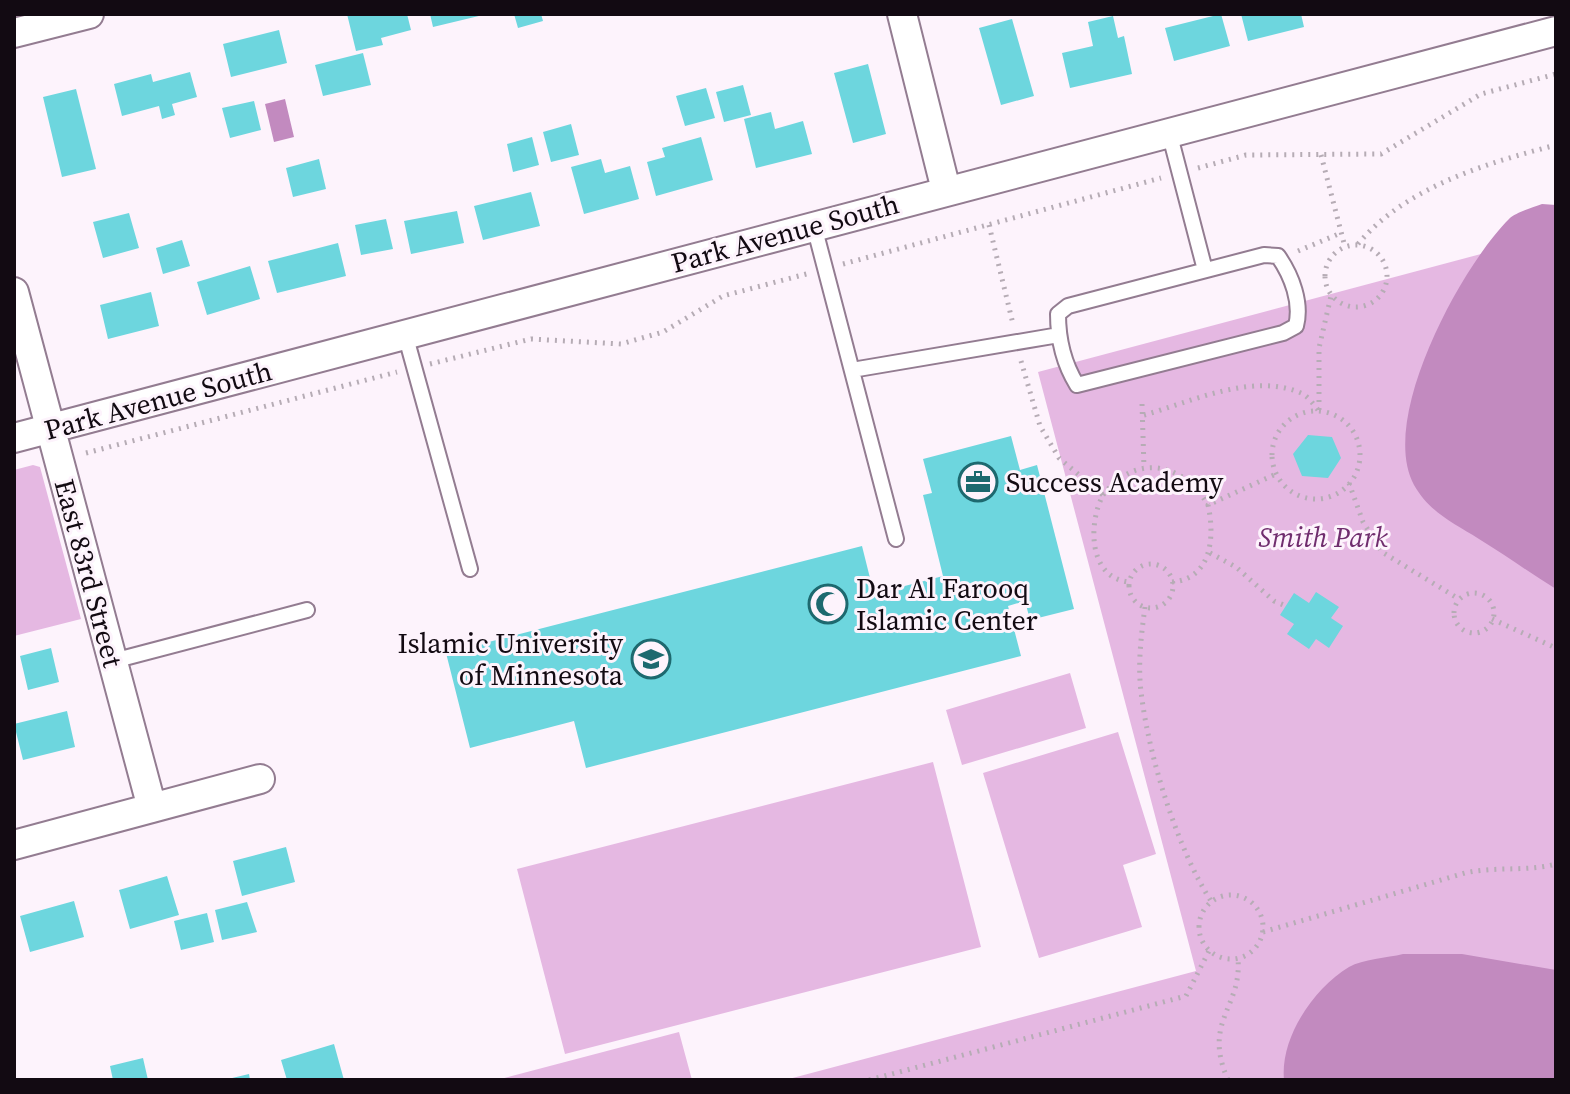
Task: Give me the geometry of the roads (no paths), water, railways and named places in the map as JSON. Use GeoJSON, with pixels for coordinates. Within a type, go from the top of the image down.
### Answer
{"type":"FeatureCollection","features":[{"type":"Feature","properties":{"kind":"street"},"geometry":{"type":"LineString","coordinates":[[14,33],[89,14]]}},
{"type":"Feature","properties":{"kind":"street"},"geometry":{"type":"LineString","coordinates":[[902,14],[946,190]]}},
{"type":"Feature","properties":{"kind":"street","name":"Park Avenue South"},"geometry":{"type":"LineString","coordinates":[[14,438],[1556,31]]}},
{"type":"Feature","properties":{"kind":"street","name":"East 83rd Street"},"geometry":{"type":"LineString","coordinates":[[14,292],[152,808]]}},
{"type":"Feature","properties":{"kind":"street"},"geometry":{"type":"LineString","coordinates":[[14,845],[260,779]]}},
{"type":"Feature","properties":{"kind":"lane"},"geometry":{"type":"LineString","coordinates":[[1169,132],[1205,270]]}},
{"type":"Feature","properties":{"kind":"lane"},"geometry":{"type":"LineString","coordinates":[[814,226],[896,539]]}},
{"type":"Feature","properties":{"kind":"lane"},"geometry":{"type":"LineString","coordinates":[[1264,255],[1278,256],[1299,313],[1296,326],[1283,333],[1077,385],[1069,372],[1059,335],[1058,314],[1068,306],[1205,270],[1264,255]]}},
{"type":"Feature","properties":{"kind":"lane"},"geometry":{"type":"LineString","coordinates":[[405,334],[470,569]]}},
{"type":"Feature","properties":{"kind":"lane"},"geometry":{"type":"LineString","coordinates":[[852,370],[1059,335]]}},
{"type":"Feature","properties":{"kind":"lane"},"geometry":{"type":"LineString","coordinates":[[113,661],[307,610]]}},
{"type":"Feature","properties":{"kind":"place","name":"Success Academy"},"geometry":{"type":"Point","coordinates":[978,482]}},
{"type":"Feature","properties":{"kind":"place","name":"Dar Al Farooq Islamic Center"},"geometry":{"type":"Point","coordinates":[828,604]}},
{"type":"Feature","properties":{"kind":"place","name":"Islamic University of Minnesota"},"geometry":{"type":"Point","coordinates":[651,659]}},
{"type":"Feature","properties":{"kind":"park label","name":"Smith Park"},"geometry":{"type":"Point","coordinates":[1323,537]}}]}
